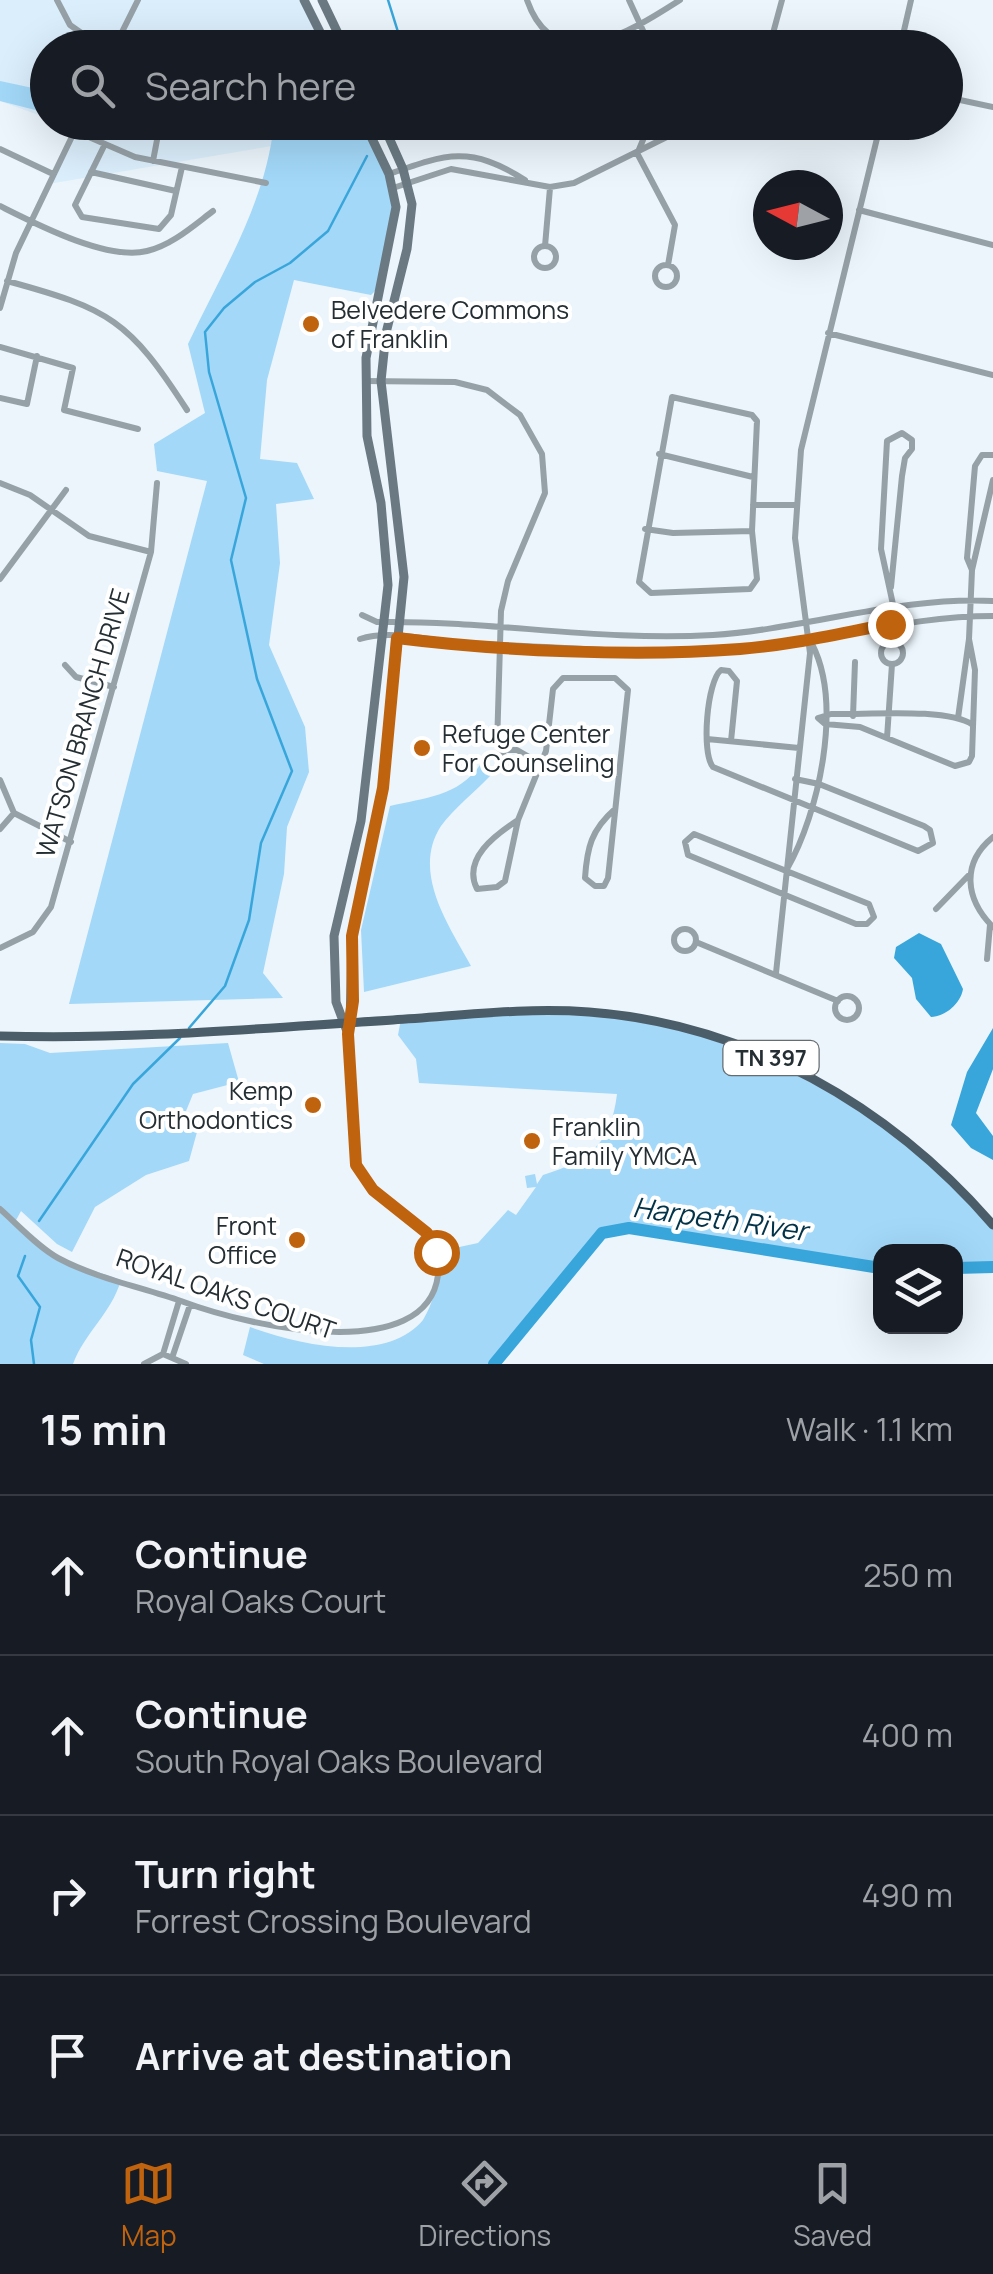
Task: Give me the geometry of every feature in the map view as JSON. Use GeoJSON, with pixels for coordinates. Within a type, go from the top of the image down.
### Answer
{"type":"FeatureCollection","features":[{"type":"Feature","properties":{"kind":"main road"},"geometry":{"type":"LineString","coordinates":[[304,0],[319,30]]}},
{"type":"Feature","properties":{"kind":"main road"},"geometry":{"type":"LineString","coordinates":[[322,0],[336,30]]}},
{"type":"Feature","properties":{"kind":"main road"},"geometry":{"type":"LineString","coordinates":[[346,1023],[336,1002],[334,936],[361,821],[384,622],[386,544],[368,436],[364,381],[369,331],[395,226],[393,188],[372,140]]}},
{"type":"Feature","properties":{"kind":"main road"},"geometry":{"type":"LineString","coordinates":[[348,1034],[352,936],[383,788],[403,542],[384,432],[381,381],[388,323],[411,227],[408,182],[390,140]]}},
{"type":"Feature","properties":{"kind":"main road","name":"TN 397"},"geometry":{"type":"LineString","coordinates":[[0,1036],[139,1035],[496,1011],[575,1011],[656,1022],[720,1038],[781,1062],[856,1101],[940,1168],[993,1225]]}},
{"type":"Feature","properties":{"kind":"street"},"geometry":{"type":"LineString","coordinates":[[56,0],[70,24],[78,30]]}},
{"type":"Feature","properties":{"kind":"street"},"geometry":{"type":"LineString","coordinates":[[123,30],[138,0]]}},
{"type":"Feature","properties":{"kind":"street"},"geometry":{"type":"LineString","coordinates":[[527,0],[544,30]]}},
{"type":"Feature","properties":{"kind":"street"},"geometry":{"type":"LineString","coordinates":[[629,0],[642,30]]}},
{"type":"Feature","properties":{"kind":"street"},"geometry":{"type":"LineString","coordinates":[[623,30],[680,0]]}},
{"type":"Feature","properties":{"kind":"street"},"geometry":{"type":"LineString","coordinates":[[774,30],[782,0]]}},
{"type":"Feature","properties":{"kind":"street"},"geometry":{"type":"LineString","coordinates":[[904,30],[911,0]]}},
{"type":"Feature","properties":{"kind":"street"},"geometry":{"type":"LineString","coordinates":[[963,101],[993,108]]}},
{"type":"Feature","properties":{"kind":"street"},"geometry":{"type":"LineString","coordinates":[[0,308],[30,221],[70,140]]}},
{"type":"Feature","properties":{"kind":"street"},"geometry":{"type":"LineString","coordinates":[[98,140],[153,161],[266,183]]}},
{"type":"Feature","properties":{"kind":"street"},"geometry":{"type":"LineString","coordinates":[[153,161],[157,140]]}},
{"type":"Feature","properties":{"kind":"street"},"geometry":{"type":"LineString","coordinates":[[637,153],[643,140]]}},
{"type":"Feature","properties":{"kind":"street"},"geometry":{"type":"LineString","coordinates":[[393,188],[465,168],[550,187],[574,183],[662,140]]}},
{"type":"Feature","properties":{"kind":"street"},"geometry":{"type":"LineString","coordinates":[[787,870],[813,809],[819,784],[823,719],[816,652],[807,624],[794,505],[801,450],[876,140]]}},
{"type":"Feature","properties":{"kind":"street"},"geometry":{"type":"LineString","coordinates":[[105,144],[75,204],[82,217],[156,231],[168,223],[182,167]]}},
{"type":"Feature","properties":{"kind":"street"},"geometry":{"type":"LineString","coordinates":[[0,148],[53,174]]}},
{"type":"Feature","properties":{"kind":"street"},"geometry":{"type":"LineString","coordinates":[[637,153],[675,225],[668,265]]}},
{"type":"Feature","properties":{"kind":"street"},"geometry":{"type":"LineString","coordinates":[[388,174],[437,156],[466,154],[530,183]]}},
{"type":"Feature","properties":{"kind":"street"},"geometry":{"type":"LineString","coordinates":[[91,172],[176,192]]}},
{"type":"Feature","properties":{"kind":"street"},"geometry":{"type":"LineString","coordinates":[[546,246],[550,187]]}},
{"type":"Feature","properties":{"kind":"street"},"geometry":{"type":"LineString","coordinates":[[0,206],[30,221],[124,252],[146,252],[169,243],[213,211]]}},
{"type":"Feature","properties":{"kind":"street"},"geometry":{"type":"LineString","coordinates":[[859,210],[993,245]]}},
{"type":"Feature","properties":{"kind":"street"},"geometry":{"type":"LineString","coordinates":[[7,281],[78,302],[132,334],[149,350],[187,410]]}},
{"type":"Feature","properties":{"kind":"street"},"geometry":{"type":"LineString","coordinates":[[828,333],[993,375]]}},
{"type":"Feature","properties":{"kind":"street"},"geometry":{"type":"LineString","coordinates":[[0,347],[73,368],[64,410],[138,428]]}},
{"type":"Feature","properties":{"kind":"street"},"geometry":{"type":"LineString","coordinates":[[0,398],[27,404],[37,356]]}},
{"type":"Feature","properties":{"kind":"street"},"geometry":{"type":"LineString","coordinates":[[364,381],[471,384],[504,402],[534,435],[542,454],[545,493],[504,593],[496,741],[506,758],[528,766],[538,762],[619,773]]}},
{"type":"Feature","properties":{"kind":"street"},"geometry":{"type":"LineString","coordinates":[[682,396],[755,418],[759,428],[753,477],[756,579],[750,589],[651,593],[637,577],[659,454],[672,397],[682,396]]}},
{"type":"Feature","properties":{"kind":"street"},"geometry":{"type":"LineString","coordinates":[[891,587],[904,462],[912,444],[902,433],[888,440],[881,520],[881,549],[897,623]]}},
{"type":"Feature","properties":{"kind":"street"},"geometry":{"type":"LineString","coordinates":[[659,454],[753,477]]}},
{"type":"Feature","properties":{"kind":"street"},"geometry":{"type":"LineString","coordinates":[[972,570],[968,558],[976,462],[982,455],[993,456]]}},
{"type":"Feature","properties":{"kind":"street"},"geometry":{"type":"LineString","coordinates":[[888,460],[904,462]]}},
{"type":"Feature","properties":{"kind":"street"},"geometry":{"type":"LineString","coordinates":[[958,718],[969,638],[972,570],[992,481],[977,480]]}},
{"type":"Feature","properties":{"kind":"street"},"geometry":{"type":"LineString","coordinates":[[0,483],[30,495],[50,513],[89,536],[151,552]]}},
{"type":"Feature","properties":{"kind":"street","name":"WATSON BRANCH DRIVE"},"geometry":{"type":"LineString","coordinates":[[0,948],[33,932],[51,907],[151,552],[157,483]]}},
{"type":"Feature","properties":{"kind":"street"},"geometry":{"type":"LineString","coordinates":[[0,579],[66,490]]}},
{"type":"Feature","properties":{"kind":"street"},"geometry":{"type":"LineString","coordinates":[[753,506],[794,505]]}},
{"type":"Feature","properties":{"kind":"street"},"geometry":{"type":"LineString","coordinates":[[881,520],[897,521]]}},
{"type":"Feature","properties":{"kind":"street"},"geometry":{"type":"LineString","coordinates":[[646,529],[673,533],[752,530]]}},
{"type":"Feature","properties":{"kind":"street"},"geometry":{"type":"LineString","coordinates":[[362,615],[384,622],[500,630],[684,636],[807,624],[894,608],[993,601]]}},
{"type":"Feature","properties":{"kind":"street"},"geometry":{"type":"LineString","coordinates":[[360,639],[382,634],[500,645],[696,652],[810,640],[897,623],[993,616]]}},
{"type":"Feature","properties":{"kind":"street"},"geometry":{"type":"LineString","coordinates":[[802,717],[852,726],[962,765],[972,756],[975,670],[969,638]]}},
{"type":"Feature","properties":{"kind":"street"},"geometry":{"type":"LineString","coordinates":[[776,973],[810,640]]}},
{"type":"Feature","properties":{"kind":"street"},"geometry":{"type":"LineString","coordinates":[[852,726],[855,662]]}},
{"type":"Feature","properties":{"kind":"street"},"geometry":{"type":"LineString","coordinates":[[886,738],[892,664]]}},
{"type":"Feature","properties":{"kind":"street"},"geometry":{"type":"LineString","coordinates":[[65,665],[76,677],[114,687]]}},
{"type":"Feature","properties":{"kind":"street"},"geometry":{"type":"LineString","coordinates":[[731,742],[737,682],[729,671],[715,675],[706,739],[706,755],[713,766],[918,851],[933,843],[930,830],[924,826],[819,784],[795,779]]}},
{"type":"Feature","properties":{"kind":"street"},"geometry":{"type":"LineString","coordinates":[[518,820],[478,853],[473,882],[477,889],[488,889],[505,881],[518,820],[538,762],[546,751],[557,682],[615,678],[628,690],[608,878],[604,886],[595,886],[585,878],[588,846],[595,830],[615,810]]}},
{"type":"Feature","properties":{"kind":"street"},"geometry":{"type":"LineString","coordinates":[[823,719],[853,714],[890,715],[958,718],[973,724]]}},
{"type":"Feature","properties":{"kind":"street"},"geometry":{"type":"LineString","coordinates":[[706,739],[799,748]]}},
{"type":"Feature","properties":{"kind":"street"},"geometry":{"type":"LineString","coordinates":[[0,780],[14,813],[71,842]]}},
{"type":"Feature","properties":{"kind":"street"},"geometry":{"type":"LineString","coordinates":[[0,828],[14,813]]}},
{"type":"Feature","properties":{"kind":"street"},"geometry":{"type":"LineString","coordinates":[[694,834],[701,835],[787,870],[870,904],[872,922],[856,924],[688,855],[685,842],[694,834]]}},
{"type":"Feature","properties":{"kind":"street"},"geometry":{"type":"LineString","coordinates":[[936,909],[968,876],[974,859],[993,837]]}},
{"type":"Feature","properties":{"kind":"street"},"geometry":{"type":"LineString","coordinates":[[968,876],[976,905],[992,925],[987,959]]}},
{"type":"Feature","properties":{"kind":"street"},"geometry":{"type":"LineString","coordinates":[[696,942],[838,1001]]}},
{"type":"Feature","properties":{"kind":"street"},"geometry":{"type":"LineString","coordinates":[[348,1034],[356,1165],[373,1190],[427,1233],[436,1252],[436,1290],[420,1325]]}},
{"type":"Feature","properties":{"kind":"street","name":"ROYAL OAKS COURT"},"geometry":{"type":"LineString","coordinates":[[0,1209],[57,1258],[284,1340]]}},
{"type":"Feature","properties":{"kind":"street"},"geometry":{"type":"LineString","coordinates":[[163,1354],[179,1301]]}},
{"type":"Feature","properties":{"kind":"street"},"geometry":{"type":"LineString","coordinates":[[173,1355],[190,1305]]}},
{"type":"Feature","properties":{"kind":"street"},"geometry":{"type":"LineString","coordinates":[[144,1364],[163,1354],[173,1355],[186,1364]]}},
{"type":"Feature","properties":{"kind":"shaded area"},"geometry":{"type":"Polygon","coordinates":[[[0,0],[304,0],[316,23],[314,30],[30,30],[30,112],[0,101],[0,0]]]}},
{"type":"Feature","properties":{"kind":"shaded area"},"geometry":{"type":"Polygon","coordinates":[[[0,81],[30,87],[30,109],[0,101],[0,81]]]}},
{"type":"Feature","properties":{"kind":"shaded area"},"geometry":{"type":"Polygon","coordinates":[[[68,140],[273,140],[272,146],[48,184],[68,140]]]}},
{"type":"Feature","properties":{"kind":"shaded area"},"geometry":{"type":"Polygon","coordinates":[[[271,140],[371,140],[390,186],[392,202],[380,286],[371,295],[294,280],[267,380],[260,459],[297,463],[314,499],[276,504],[280,563],[269,645],[305,727],[309,772],[287,827],[284,874],[263,973],[283,998],[69,1004],[207,481],[157,471],[154,444],[205,413],[188,344],[252,209],[271,140]]]}},
{"type":"Feature","properties":{"kind":"shaded area"},"geometry":{"type":"Polygon","coordinates":[[[480,765],[491,775],[441,826],[430,862],[444,916],[471,966],[364,992],[361,930],[390,806],[451,789],[480,765]]]}},
{"type":"Feature","properties":{"kind":"shaded area"},"geometry":{"type":"Polygon","coordinates":[[[919,933],[941,944],[963,989],[947,1012],[931,1017],[916,999],[912,978],[894,958],[896,947],[919,933]]]}},
{"type":"Feature","properties":{"kind":"shaded area"},"geometry":{"type":"Polygon","coordinates":[[[543,1010],[657,1022],[781,1062],[913,1145],[993,1225],[993,1267],[963,1268],[963,1244],[873,1244],[872,1268],[629,1228],[602,1233],[494,1364],[264,1364],[243,1355],[250,1327],[294,1340],[342,1347],[366,1347],[407,1334],[423,1320],[431,1304],[437,1279],[436,1252],[478,1243],[508,1210],[516,1215],[536,1187],[527,1188],[525,1176],[535,1174],[537,1184],[543,1175],[585,1156],[609,1126],[617,1094],[419,1083],[416,1059],[398,1035],[401,1019],[543,1010]]]}},
{"type":"Feature","properties":{"kind":"shaded area"},"geometry":{"type":"Polygon","coordinates":[[[993,1028],[993,1069],[976,1113],[993,1136],[993,1160],[971,1148],[951,1125],[967,1072],[993,1028]]]}},
{"type":"Feature","properties":{"kind":"shaded area"},"geometry":{"type":"Polygon","coordinates":[[[0,1043],[25,1044],[50,1053],[228,1043],[239,1082],[193,1094],[186,1111],[197,1132],[189,1161],[146,1175],[95,1207],[72,1252],[57,1244],[21,1211],[15,1222],[57,1258],[121,1280],[73,1364],[0,1364],[0,1043]]]}},
{"type":"Feature","properties":{"kind":"waterway"},"geometry":{"type":"LineString","coordinates":[[388,0],[397,30]]}},
{"type":"Feature","properties":{"kind":"waterway"},"geometry":{"type":"LineString","coordinates":[[189,1028],[225,986],[249,920],[261,843],[292,771],[257,679],[231,560],[246,498],[209,372],[205,332],[224,308],[255,282],[290,263],[328,231],[367,156]]}},
{"type":"Feature","properties":{"kind":"waterway"},"geometry":{"type":"LineString","coordinates":[[39,1221],[133,1084],[180,1038]]}},
{"type":"Feature","properties":{"kind":"waterway","name":"Harpeth River"},"geometry":{"type":"LineString","coordinates":[[494,1364],[602,1233],[629,1228],[873,1267]]}},
{"type":"Feature","properties":{"kind":"waterway"},"geometry":{"type":"LineString","coordinates":[[25,1256],[18,1276],[40,1307],[31,1340],[34,1364]]}},
{"type":"Feature","properties":{"kind":"waterway","name":"Harpeth River"},"geometry":{"type":"LineString","coordinates":[[963,1268],[993,1267]]}},
{"type":"Feature","properties":{"kind":"place","name":"Belvedere Commons of Franklin"},"geometry":{"type":"Point","coordinates":[311,324]}},
{"type":"Feature","properties":{"kind":"place","name":"Refuge Center For Counseling"},"geometry":{"type":"Point","coordinates":[422,748]}},
{"type":"Feature","properties":{"kind":"place","name":"Kemp Orthodontics"},"geometry":{"type":"Point","coordinates":[313,1105]}},
{"type":"Feature","properties":{"kind":"place","name":"Franklin Family YMCA"},"geometry":{"type":"Point","coordinates":[532,1141]}},
{"type":"Feature","properties":{"kind":"place","name":"Front Office"},"geometry":{"type":"Point","coordinates":[297,1240]}},
{"type":"Feature","properties":{"kind":"route"},"geometry":{"type":"LineString","coordinates":[[436,1252],[427,1233],[373,1190],[356,1165],[348,1034],[353,1001],[352,936],[378,823],[397,638],[449,644],[696,652],[810,640],[890,624]]}}]}
